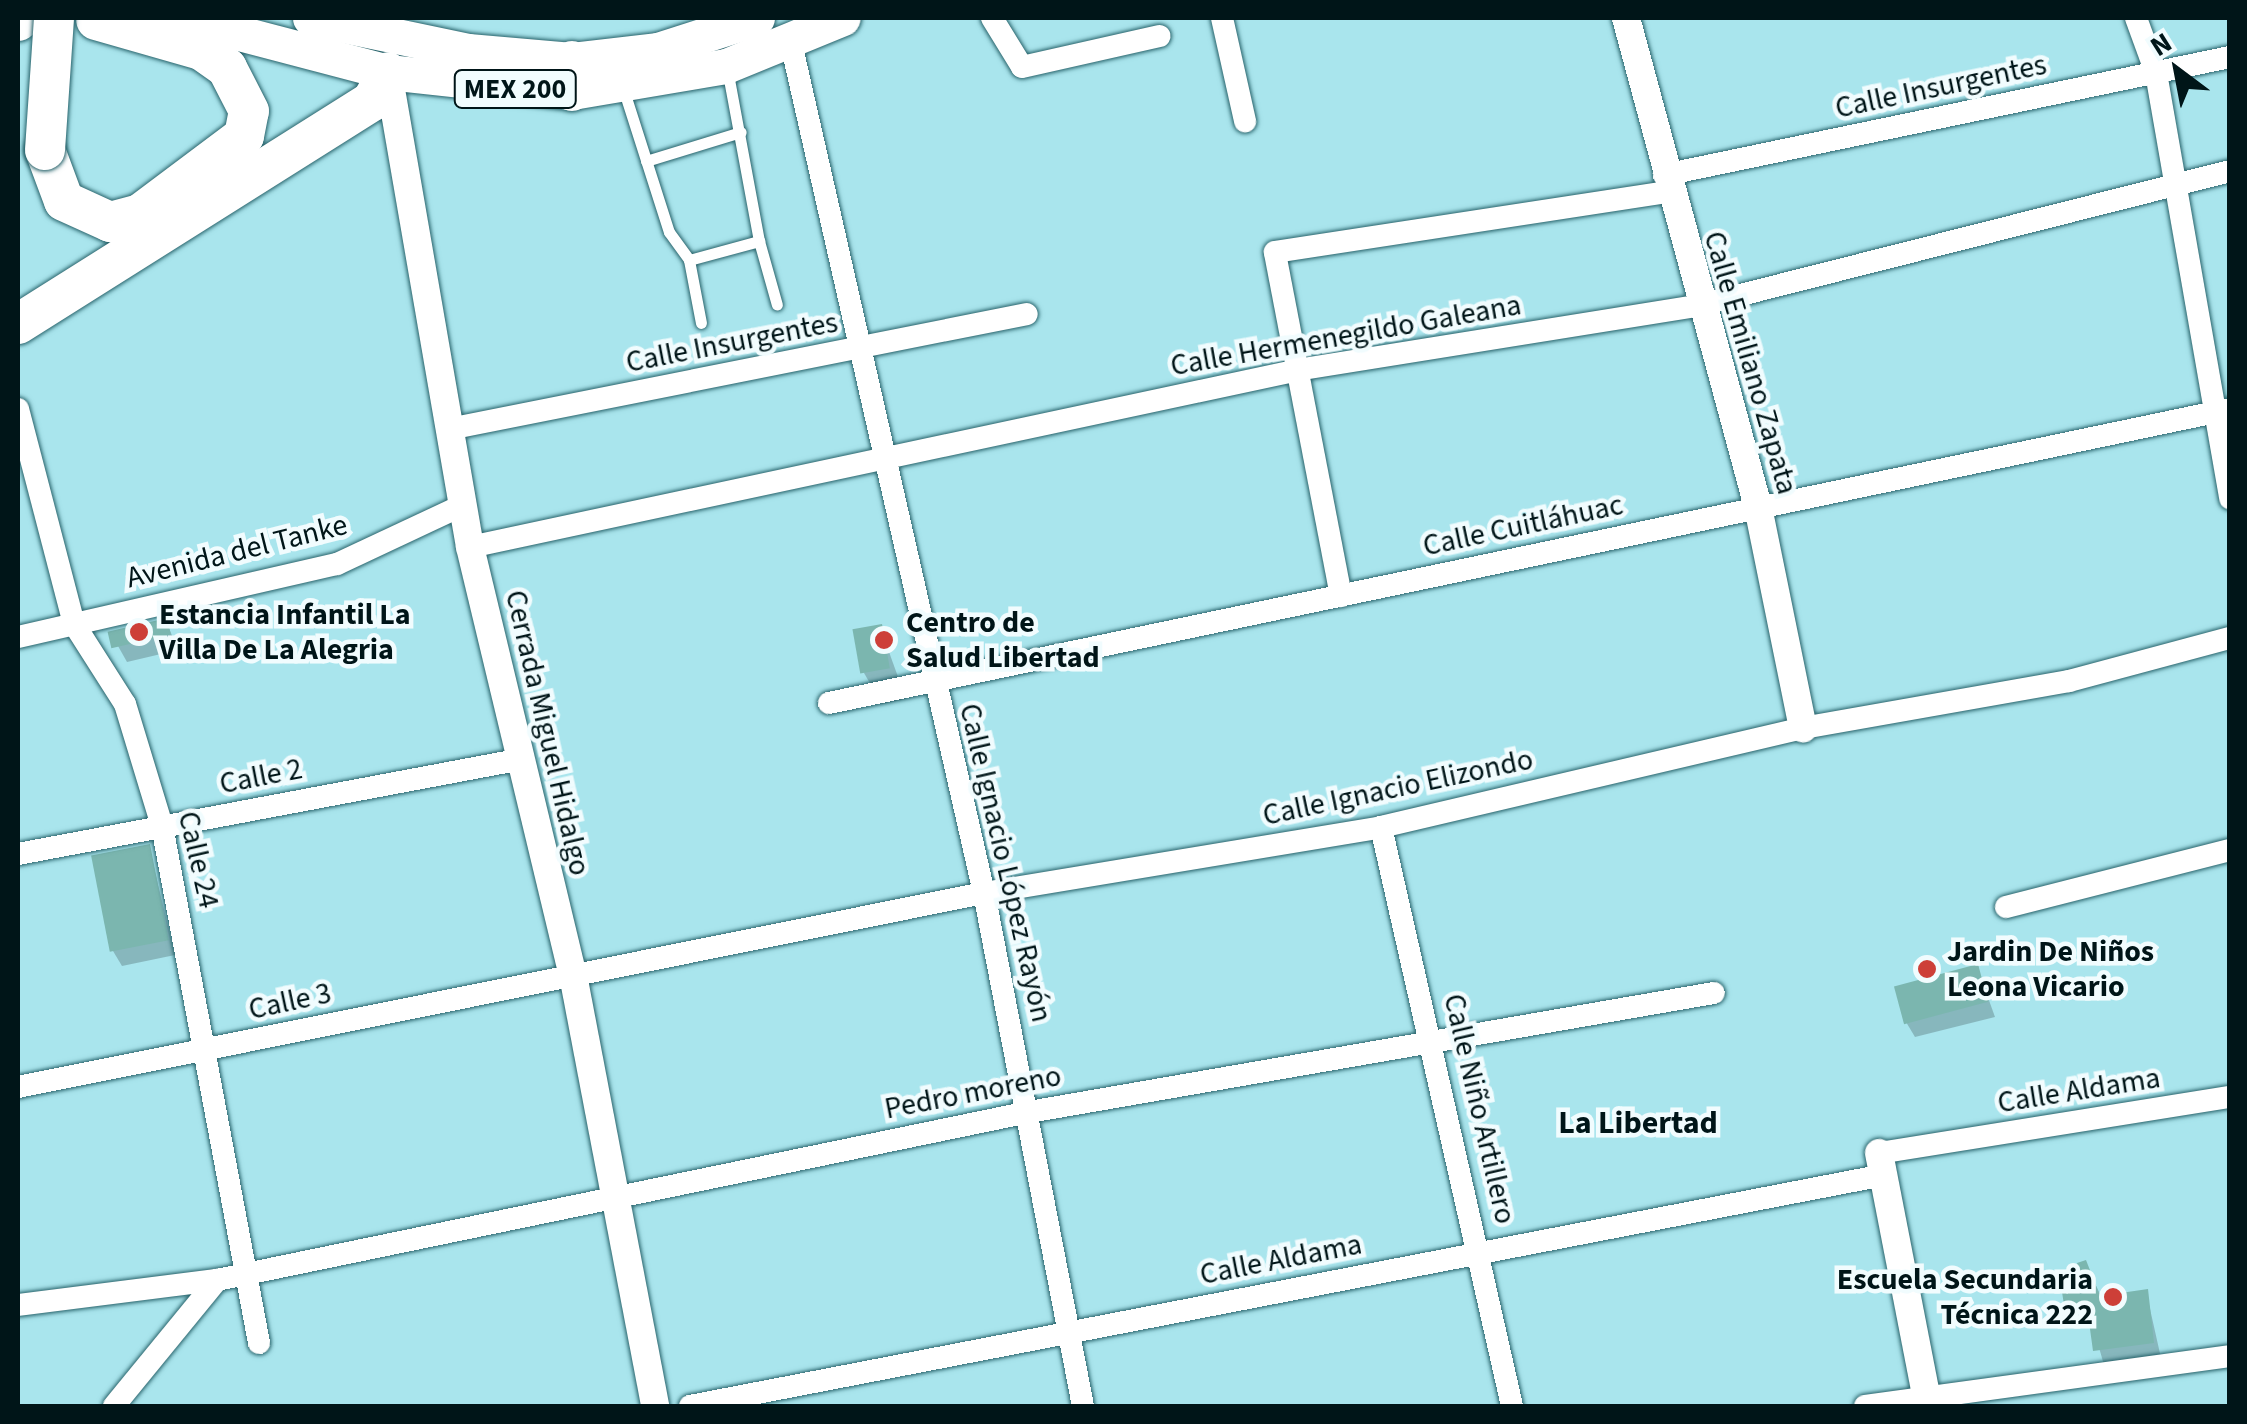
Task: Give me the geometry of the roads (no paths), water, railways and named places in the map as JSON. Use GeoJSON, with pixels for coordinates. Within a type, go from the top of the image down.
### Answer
{"type":"FeatureCollection","features":[{"type":"Feature","properties":{"kind":"highway"},"geometry":{"type":"LineString","coordinates":[[81,20],[201,50],[227,68],[249,111],[244,136],[140,214],[110,222],[64,201],[45,150],[81,20]]}},
{"type":"Feature","properties":{"kind":"highway"},"geometry":{"type":"LineString","coordinates":[[18,324],[372,101],[388,72]]}},
{"type":"Feature","properties":{"kind":"main road","name":"MEX 200"},"geometry":{"type":"LineString","coordinates":[[182,18],[388,72],[572,76],[757,18]]}},
{"type":"Feature","properties":{"kind":"main road","name":"MEX 200"},"geometry":{"type":"LineString","coordinates":[[310,18],[375,25],[623,88],[726,66],[791,44],[843,18]]}},
{"type":"Feature","properties":{"kind":"main road"},"geometry":{"type":"LineString","coordinates":[[18,33],[81,20]]}},
{"type":"Feature","properties":{"kind":"street"},"geometry":{"type":"LineString","coordinates":[[992,18],[1022,67],[1160,36]]}},
{"type":"Feature","properties":{"kind":"street"},"geometry":{"type":"LineString","coordinates":[[1225,18],[1245,122]]}},
{"type":"Feature","properties":{"kind":"street","name":"Calle Emiliano Zapata"},"geometry":{"type":"LineString","coordinates":[[1626,18],[1698,306],[1758,506],[1803,728]]}},
{"type":"Feature","properties":{"kind":"street"},"geometry":{"type":"LineString","coordinates":[[2136,18],[2156,73],[2174,187],[2222,411],[2230,499]]}},
{"type":"Feature","properties":{"kind":"street","name":"Calle Ignacio López Rayón"},"geometry":{"type":"LineString","coordinates":[[791,44],[880,459],[984,893],[1030,1112],[1083,1406]]}},
{"type":"Feature","properties":{"kind":"street","name":"Calle Insurgentes"},"geometry":{"type":"LineString","coordinates":[[1303,370],[1275,252],[1666,184],[2230,57]]}},
{"type":"Feature","properties":{"kind":"street","name":"Cerrada Miguel Hidalgo"},"geometry":{"type":"LineString","coordinates":[[388,72],[470,547],[517,760],[574,975],[655,1406]]}},
{"type":"Feature","properties":{"kind":"street","name":"Calle Hermenegildo Galeana"},"geometry":{"type":"LineString","coordinates":[[470,547],[1303,370],[1698,306],[2230,171]]}},
{"type":"Feature","properties":{"kind":"street","name":"Calle Insurgentes"},"geometry":{"type":"LineString","coordinates":[[449,429],[1026,314]]}},
{"type":"Feature","properties":{"kind":"street"},"geometry":{"type":"LineString","coordinates":[[1303,370],[1342,596]]}},
{"type":"Feature","properties":{"kind":"street","name":"Calle 24"},"geometry":{"type":"LineString","coordinates":[[18,409],[74,624],[124,704],[162,826],[208,1050],[259,1343]]}},
{"type":"Feature","properties":{"kind":"street","name":"Calle Cuitláhuac"},"geometry":{"type":"LineString","coordinates":[[829,703],[2222,411]]}},
{"type":"Feature","properties":{"kind":"street","name":"Avenida del Tanke"},"geometry":{"type":"LineString","coordinates":[[18,637],[337,564],[463,505]]}},
{"type":"Feature","properties":{"kind":"street","name":"Calle Ignacio Elizondo"},"geometry":{"type":"LineString","coordinates":[[574,975],[984,893],[1381,827],[1803,728],[2069,681],[2230,638]]}},
{"type":"Feature","properties":{"kind":"street","name":"Calle 2"},"geometry":{"type":"LineString","coordinates":[[18,854],[517,760]]}},
{"type":"Feature","properties":{"kind":"street","name":"Calle Niño Artillero"},"geometry":{"type":"LineString","coordinates":[[1381,827],[1433,1039],[1512,1406]]}},
{"type":"Feature","properties":{"kind":"street"},"geometry":{"type":"LineString","coordinates":[[2006,907],[2230,850]]}},
{"type":"Feature","properties":{"kind":"street","name":"Calle 3"},"geometry":{"type":"LineString","coordinates":[[18,1088],[574,975]]}},
{"type":"Feature","properties":{"kind":"street","name":"Pedro moreno"},"geometry":{"type":"LineString","coordinates":[[18,1305],[217,1280],[1030,1112],[1714,993]]}},
{"type":"Feature","properties":{"kind":"street","name":"Calle Aldama"},"geometry":{"type":"LineString","coordinates":[[690,1406],[1480,1253],[1881,1164],[2230,1097]]}},
{"type":"Feature","properties":{"kind":"street"},"geometry":{"type":"LineString","coordinates":[[1881,1164],[1926,1401]]}},
{"type":"Feature","properties":{"kind":"street"},"geometry":{"type":"LineString","coordinates":[[114,1406],[217,1280]]}},
{"type":"Feature","properties":{"kind":"street"},"geometry":{"type":"LineString","coordinates":[[1866,1406],[1926,1401],[2230,1356]]}},
{"type":"Feature","properties":{"kind":"lane"},"geometry":{"type":"LineString","coordinates":[[726,66],[759,241],[777,305]]}},
{"type":"Feature","properties":{"kind":"lane"},"geometry":{"type":"LineString","coordinates":[[623,88],[669,232],[689,260],[701,323]]}},
{"type":"Feature","properties":{"kind":"lane"},"geometry":{"type":"LineString","coordinates":[[646,161],[741,132]]}},
{"type":"Feature","properties":{"kind":"lane"},"geometry":{"type":"LineString","coordinates":[[689,260],[759,241]]}},
{"type":"Feature","properties":{"kind":"place","name":"Estancia Infantil La Villa De La Alegria"},"geometry":{"type":"Point","coordinates":[139,632]}},
{"type":"Feature","properties":{"kind":"place","name":"Centro de Salud Libertad"},"geometry":{"type":"Point","coordinates":[884,640]}},
{"type":"Feature","properties":{"kind":"place","name":"Jardin De Niños Leona Vicario"},"geometry":{"type":"Point","coordinates":[1927,969]}},
{"type":"Feature","properties":{"kind":"place","name":"Escuela Secundaria Técnica 222"},"geometry":{"type":"Point","coordinates":[2113,1297]}},
{"type":"Feature","properties":{"kind":"district","name":"La Libertad"},"geometry":{"type":"Point","coordinates":[1638,1123]}}]}
